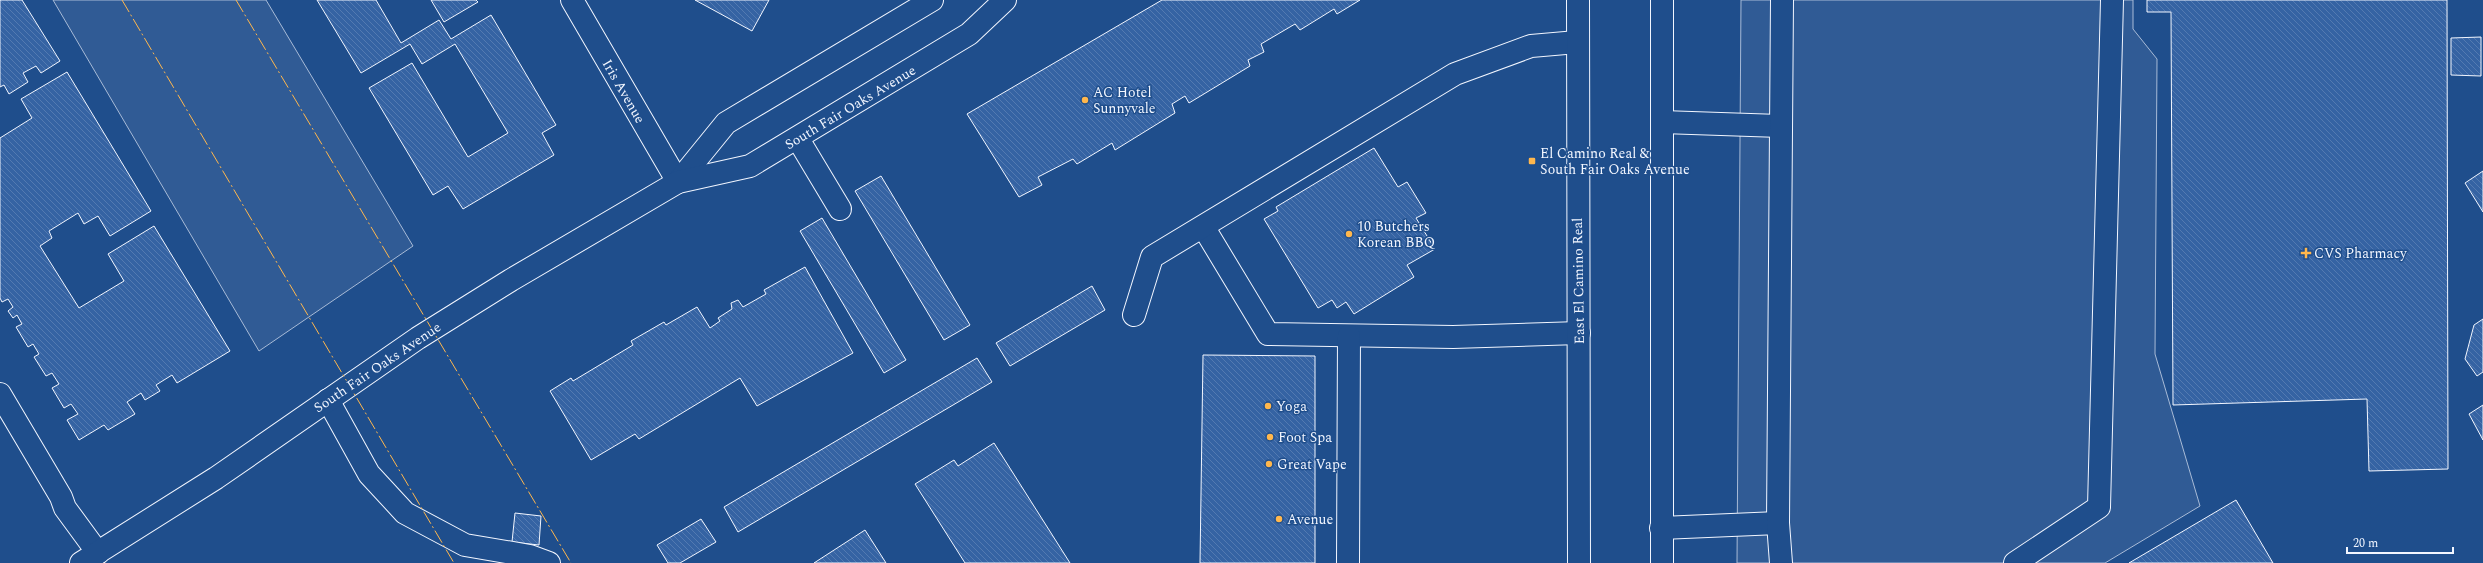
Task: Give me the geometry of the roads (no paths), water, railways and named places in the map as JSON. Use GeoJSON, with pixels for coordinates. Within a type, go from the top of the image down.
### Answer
{"type":"FeatureCollection","features":[{"type":"Feature","properties":{"kind":"main road","name":"Iris Avenue"},"geometry":{"type":"LineString","coordinates":[[572,0],[678,182]]}},
{"type":"Feature","properties":{"kind":"main road","name":"South Fair Oaks Avenue"},"geometry":{"type":"LineString","coordinates":[[678,182],[726,123],[932,0]]}},
{"type":"Feature","properties":{"kind":"main road","name":"South Fair Oaks Avenue"},"geometry":{"type":"LineString","coordinates":[[90,558],[216,478],[328,400],[458,313],[678,182],[750,166],[798,139],[970,34],[1005,0]]}},
{"type":"Feature","properties":{"kind":"main road","name":"East El Camino Real"},"geometry":{"type":"LineString","coordinates":[[1578,0],[1579,563]]}},
{"type":"Feature","properties":{"kind":"main road"},"geometry":{"type":"LineString","coordinates":[[1662,0],[1662,563]]}},
{"type":"Feature","properties":{"kind":"main road"},"geometry":{"type":"LineString","coordinates":[[1781,563],[1778,523],[1782,0]]}},
{"type":"Feature","properties":{"kind":"main road"},"geometry":{"type":"LineString","coordinates":[[2015,563],[2099,507],[2112,0]]}},
{"type":"Feature","properties":{"kind":"main road"},"geometry":{"type":"LineString","coordinates":[[1134,315],[1152,257],[1204,228],[1454,74],[1531,46],[1577,42]]}},
{"type":"Feature","properties":{"kind":"main road"},"geometry":{"type":"LineString","coordinates":[[1662,122],[1781,126]]}},
{"type":"Feature","properties":{"kind":"main road"},"geometry":{"type":"LineString","coordinates":[[798,139],[840,209]]}},
{"type":"Feature","properties":{"kind":"main road"},"geometry":{"type":"LineString","coordinates":[[1204,228],[1268,334],[1453,337],[1579,333]]}},
{"type":"Feature","properties":{"kind":"main road"},"geometry":{"type":"LineString","coordinates":[[1348,563],[1349,336]]}},
{"type":"Feature","properties":{"kind":"main road"},"geometry":{"type":"LineString","coordinates":[[0,394],[62,497],[65,508],[90,558]]}},
{"type":"Feature","properties":{"kind":"main road"},"geometry":{"type":"LineString","coordinates":[[328,400],[369,474],[405,513],[465,545],[530,556],[549,563]]}},
{"type":"Feature","properties":{"kind":"main road"},"geometry":{"type":"LineString","coordinates":[[1661,528],[1778,523]]}},
{"type":"Feature","properties":{"kind":"place","name":"AC Hotel Sunnyvale"},"geometry":{"type":"Point","coordinates":[1085,100]}},
{"type":"Feature","properties":{"kind":"place","name":"El Camino Real & South Fair Oaks Avenue"},"geometry":{"type":"Point","coordinates":[1532,161]}},
{"type":"Feature","properties":{"kind":"place","name":"10 Butchers Korean BBQ"},"geometry":{"type":"Point","coordinates":[1349,234]}},
{"type":"Feature","properties":{"kind":"place","name":"CVS Pharmacy"},"geometry":{"type":"Point","coordinates":[2306,253]}},
{"type":"Feature","properties":{"kind":"place","name":"Yoga"},"geometry":{"type":"Point","coordinates":[1268,406]}},
{"type":"Feature","properties":{"kind":"place","name":"Foot Spa"},"geometry":{"type":"Point","coordinates":[1270,437]}},
{"type":"Feature","properties":{"kind":"place","name":"Great Vape"},"geometry":{"type":"Point","coordinates":[1269,464]}},
{"type":"Feature","properties":{"kind":"place","name":"Avenue"},"geometry":{"type":"Point","coordinates":[1279,519]}}]}
